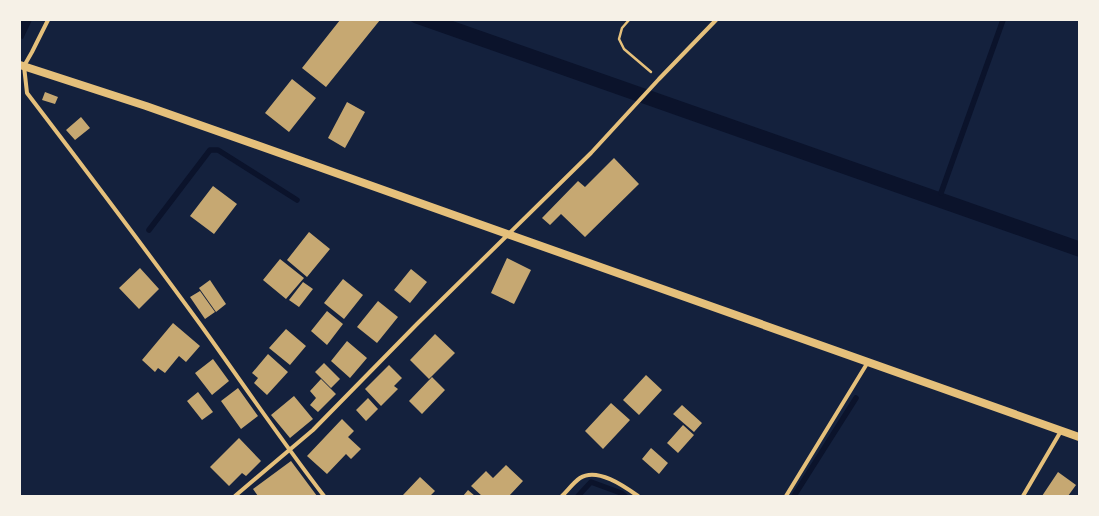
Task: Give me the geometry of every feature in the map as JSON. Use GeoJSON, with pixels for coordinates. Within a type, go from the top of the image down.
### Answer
{"type":"FeatureCollection","features":[{"type":"Feature","properties":{"kind":"main road"},"geometry":{"type":"LineString","coordinates":[[22,66],[153,109],[510,234],[1079,437]]}},
{"type":"Feature","properties":{"kind":"street"},"geometry":{"type":"LineString","coordinates":[[48,20],[32,52],[22,66],[28,93],[150,255],[289,450],[324,496]]}},
{"type":"Feature","properties":{"kind":"street"},"geometry":{"type":"LineString","coordinates":[[235,496],[314,430],[417,324],[591,153],[716,20]]}},
{"type":"Feature","properties":{"kind":"street"},"geometry":{"type":"LineString","coordinates":[[786,496],[868,362]]}},
{"type":"Feature","properties":{"kind":"street"},"geometry":{"type":"LineString","coordinates":[[1023,496],[1061,431]]}},
{"type":"Feature","properties":{"kind":"street"},"geometry":{"type":"LineString","coordinates":[[562,496],[580,478],[589,474],[600,475],[628,488],[638,496]]}},
{"type":"Feature","properties":{"kind":"path"},"geometry":{"type":"LineString","coordinates":[[629,20],[622,28],[619,38],[624,49],[659,79]]}},
{"type":"Feature","properties":{"kind":"water"},"geometry":{"type":"Polygon","coordinates":[[[20,20],[32,20],[23,39],[20,38],[20,20]]]}},
{"type":"Feature","properties":{"kind":"water"},"geometry":{"type":"Polygon","coordinates":[[[409,20],[450,20],[1079,241],[1079,257],[414,23],[409,20]]]}},
{"type":"Feature","properties":{"kind":"building"},"geometry":{"type":"Polygon","coordinates":[[[340,20],[380,20],[326,87],[302,68],[340,20]]]}},
{"type":"Feature","properties":{"kind":"building"},"geometry":{"type":"Polygon","coordinates":[[[292,79],[316,98],[289,132],[265,113],[292,79]]]}},
{"type":"Feature","properties":{"kind":"building"},"geometry":{"type":"Polygon","coordinates":[[[45,92],[58,97],[55,104],[42,100],[45,92]]]}},
{"type":"Feature","properties":{"kind":"building"},"geometry":{"type":"Polygon","coordinates":[[[347,102],[365,112],[345,148],[328,138],[347,102]]]}},
{"type":"Feature","properties":{"kind":"building"},"geometry":{"type":"Polygon","coordinates":[[[81,117],[90,128],[75,140],[66,130],[81,117]]]}},
{"type":"Feature","properties":{"kind":"building"},"geometry":{"type":"Polygon","coordinates":[[[614,158],[639,184],[585,237],[561,214],[550,225],[542,218],[578,181],[585,187],[614,158]]]}},
{"type":"Feature","properties":{"kind":"building"},"geometry":{"type":"Polygon","coordinates":[[[213,186],[237,204],[214,234],[190,216],[213,186]]]}},
{"type":"Feature","properties":{"kind":"building"},"geometry":{"type":"Polygon","coordinates":[[[309,232],[330,249],[307,277],[287,260],[309,232]]]}},
{"type":"Feature","properties":{"kind":"building"},"geometry":{"type":"Polygon","coordinates":[[[507,258],[531,270],[514,304],[491,293],[507,258]]]}},
{"type":"Feature","properties":{"kind":"building"},"geometry":{"type":"Polygon","coordinates":[[[280,259],[304,278],[286,299],[263,280],[280,259]]]}},
{"type":"Feature","properties":{"kind":"building"},"geometry":{"type":"Polygon","coordinates":[[[140,268],[159,289],[139,309],[119,288],[140,268]]]}},
{"type":"Feature","properties":{"kind":"building"},"geometry":{"type":"Polygon","coordinates":[[[411,269],[427,282],[410,303],[394,290],[411,269]]]}},
{"type":"Feature","properties":{"kind":"building"},"geometry":{"type":"Polygon","coordinates":[[[343,279],[363,295],[344,319],[324,303],[343,279]]]}},
{"type":"Feature","properties":{"kind":"building"},"geometry":{"type":"Polygon","coordinates":[[[210,280],[226,304],[216,312],[199,288],[210,280]]]}},
{"type":"Feature","properties":{"kind":"building"},"geometry":{"type":"Polygon","coordinates":[[[303,282],[313,289],[299,307],[289,300],[303,282]]]}},
{"type":"Feature","properties":{"kind":"building"},"geometry":{"type":"Polygon","coordinates":[[[200,291],[215,312],[205,319],[190,297],[200,291]]]}},
{"type":"Feature","properties":{"kind":"building"},"geometry":{"type":"Polygon","coordinates":[[[378,301],[398,317],[377,343],[357,327],[378,301]]]}},
{"type":"Feature","properties":{"kind":"building"},"geometry":{"type":"Polygon","coordinates":[[[327,311],[343,324],[327,345],[311,331],[327,311]]]}},
{"type":"Feature","properties":{"kind":"building"},"geometry":{"type":"Polygon","coordinates":[[[173,323],[200,346],[186,362],[179,356],[165,373],[158,368],[155,372],[142,360],[173,323]]]}},
{"type":"Feature","properties":{"kind":"building"},"geometry":{"type":"Polygon","coordinates":[[[286,329],[306,346],[290,365],[269,348],[286,329]]]}},
{"type":"Feature","properties":{"kind":"building"},"geometry":{"type":"Polygon","coordinates":[[[435,334],[455,353],[429,379],[410,360],[435,334]]]}},
{"type":"Feature","properties":{"kind":"building"},"geometry":{"type":"Polygon","coordinates":[[[347,341],[367,358],[350,378],[331,361],[347,341]]]}},
{"type":"Feature","properties":{"kind":"building"},"geometry":{"type":"Polygon","coordinates":[[[268,354],[288,372],[267,395],[254,383],[258,378],[252,373],[268,354]]]}},
{"type":"Feature","properties":{"kind":"building"},"geometry":{"type":"Polygon","coordinates":[[[213,359],[229,381],[212,395],[195,373],[213,359]]]}},
{"type":"Feature","properties":{"kind":"building"},"geometry":{"type":"Polygon","coordinates":[[[324,363],[340,379],[331,388],[315,372],[324,363]]]}},
{"type":"Feature","properties":{"kind":"building"},"geometry":{"type":"Polygon","coordinates":[[[389,365],[402,378],[394,386],[398,389],[381,406],[365,389],[389,365]]]}},
{"type":"Feature","properties":{"kind":"building"},"geometry":{"type":"Polygon","coordinates":[[[646,375],[662,390],[639,415],[623,400],[646,375]]]}},
{"type":"Feature","properties":{"kind":"building"},"geometry":{"type":"Polygon","coordinates":[[[432,377],[445,390],[422,414],[409,401],[432,377]]]}},
{"type":"Feature","properties":{"kind":"building"},"geometry":{"type":"Polygon","coordinates":[[[321,379],[336,394],[318,412],[310,405],[316,398],[310,391],[321,379]]]}},
{"type":"Feature","properties":{"kind":"building"},"geometry":{"type":"Polygon","coordinates":[[[238,388],[258,416],[241,429],[221,401],[238,388]]]}},
{"type":"Feature","properties":{"kind":"building"},"geometry":{"type":"Polygon","coordinates":[[[198,392],[213,412],[202,420],[187,401],[198,392]]]}},
{"type":"Feature","properties":{"kind":"building"},"geometry":{"type":"Polygon","coordinates":[[[294,396],[313,419],[290,438],[271,415],[294,396]]]}},
{"type":"Feature","properties":{"kind":"building"},"geometry":{"type":"Polygon","coordinates":[[[368,398],[378,409],[366,421],[356,410],[368,398]]]}},
{"type":"Feature","properties":{"kind":"building"},"geometry":{"type":"Polygon","coordinates":[[[611,403],[630,420],[603,449],[585,431],[611,403]]]}},
{"type":"Feature","properties":{"kind":"building"},"geometry":{"type":"Polygon","coordinates":[[[682,405],[702,423],[694,432],[673,414],[682,405]]]}},
{"type":"Feature","properties":{"kind":"building"},"geometry":{"type":"Polygon","coordinates":[[[342,419],[354,431],[348,437],[361,449],[351,459],[346,454],[327,474],[307,456],[342,419]]]}},
{"type":"Feature","properties":{"kind":"building"},"geometry":{"type":"Polygon","coordinates":[[[683,425],[694,435],[678,453],[667,443],[683,425]]]}},
{"type":"Feature","properties":{"kind":"building"},"geometry":{"type":"Polygon","coordinates":[[[239,438],[261,461],[246,476],[242,473],[229,486],[210,467],[239,438]]]}},
{"type":"Feature","properties":{"kind":"building"},"geometry":{"type":"Polygon","coordinates":[[[651,448],[668,463],[659,474],[642,459],[651,448]]]}},
{"type":"Feature","properties":{"kind":"building"},"geometry":{"type":"Polygon","coordinates":[[[291,461],[317,496],[258,496],[253,489],[291,461]]]}},
{"type":"Feature","properties":{"kind":"building"},"geometry":{"type":"Polygon","coordinates":[[[506,465],[523,481],[509,496],[482,496],[471,486],[486,471],[493,478],[506,465]]]}},
{"type":"Feature","properties":{"kind":"building"},"geometry":{"type":"Polygon","coordinates":[[[1058,472],[1076,485],[1068,496],[1042,496],[1058,472]]]}},
{"type":"Feature","properties":{"kind":"building"},"geometry":{"type":"Polygon","coordinates":[[[420,477],[435,491],[430,496],[403,495],[420,477]]]}},
{"type":"Feature","properties":{"kind":"building"},"geometry":{"type":"Polygon","coordinates":[[[468,490],[475,496],[463,496],[468,490]]]}},
{"type":"Feature","properties":{"kind":"waterway"},"geometry":{"type":"LineString","coordinates":[[941,193],[1003,20]]}},
{"type":"Feature","properties":{"kind":"waterway"},"geometry":{"type":"LineString","coordinates":[[149,230],[210,150],[218,150],[297,200]]}},
{"type":"Feature","properties":{"kind":"waterway"},"geometry":{"type":"LineString","coordinates":[[794,496],[856,398]]}},
{"type":"Feature","properties":{"kind":"waterway"},"geometry":{"type":"LineString","coordinates":[[578,496],[591,482],[621,493],[625,496]]}}]}
